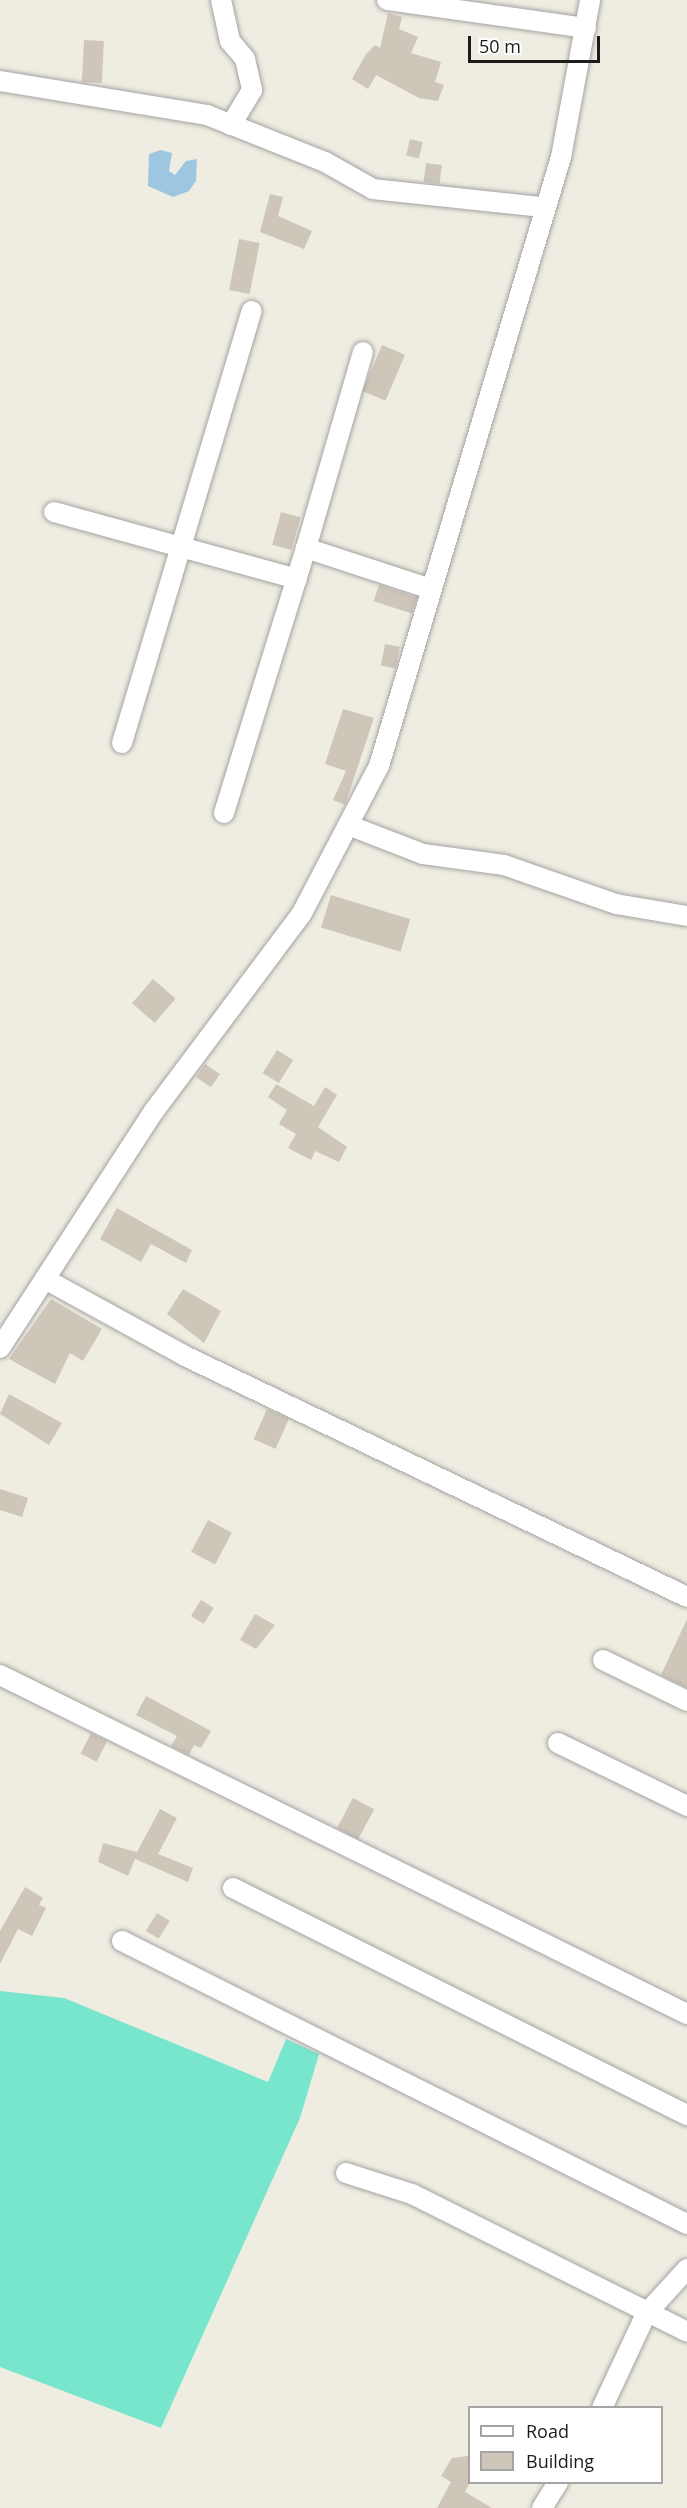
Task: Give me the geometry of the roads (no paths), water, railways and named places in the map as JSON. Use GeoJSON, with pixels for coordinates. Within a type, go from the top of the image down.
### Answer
{"type":"FeatureCollection","features":[{"type":"Feature","properties":{"kind":"street"},"geometry":{"type":"LineString","coordinates":[[221,0],[230,41],[245,59],[252,90],[231,125]]}},
{"type":"Feature","properties":{"kind":"street"},"geometry":{"type":"LineString","coordinates":[[0,1348],[154,1111],[302,913],[378,766],[542,207],[561,157],[590,0]]}},
{"type":"Feature","properties":{"kind":"street"},"geometry":{"type":"LineString","coordinates":[[393,1],[586,28]]}},
{"type":"Feature","properties":{"kind":"street"},"geometry":{"type":"LineString","coordinates":[[0,81],[207,115],[325,162],[373,189],[542,207]]}},
{"type":"Feature","properties":{"kind":"street"},"geometry":{"type":"LineString","coordinates":[[122,743],[252,312]]}},
{"type":"Feature","properties":{"kind":"street"},"geometry":{"type":"LineString","coordinates":[[224,813],[297,579],[363,352]]}},
{"type":"Feature","properties":{"kind":"street"},"geometry":{"type":"LineString","coordinates":[[54,512],[297,579]]}},
{"type":"Feature","properties":{"kind":"street"},"geometry":{"type":"LineString","coordinates":[[306,548],[431,589]]}},
{"type":"Feature","properties":{"kind":"street"},"geometry":{"type":"LineString","coordinates":[[348,825],[423,854],[504,865],[616,904],[687,916]]}},
{"type":"Feature","properties":{"kind":"street"},"geometry":{"type":"LineString","coordinates":[[45,1279],[185,1356],[687,1597]]}},
{"type":"Feature","properties":{"kind":"street"},"geometry":{"type":"LineString","coordinates":[[603,1660],[687,1701]]}},
{"type":"Feature","properties":{"kind":"street"},"geometry":{"type":"LineString","coordinates":[[0,1675],[687,2014]]}},
{"type":"Feature","properties":{"kind":"street"},"geometry":{"type":"LineString","coordinates":[[558,1743],[687,1806]]}},
{"type":"Feature","properties":{"kind":"street"},"geometry":{"type":"LineString","coordinates":[[233,1888],[687,2115]]}},
{"type":"Feature","properties":{"kind":"street"},"geometry":{"type":"LineString","coordinates":[[122,1941],[687,2224]]}},
{"type":"Feature","properties":{"kind":"street"},"geometry":{"type":"LineString","coordinates":[[346,2173],[412,2194],[646,2314],[687,2332]]}},
{"type":"Feature","properties":{"kind":"street"},"geometry":{"type":"LineString","coordinates":[[603,2406],[646,2314],[687,2269]]}},
{"type":"Feature","properties":{"kind":"street"},"geometry":{"type":"LineString","coordinates":[[542,2508],[557,2484]]}},
{"type":"Feature","properties":{"kind":"water"},"geometry":{"type":"Polygon","coordinates":[[[161,150],[172,153],[169,171],[175,175],[186,161],[197,159],[196,181],[189,191],[173,197],[148,186],[149,154],[161,150]]]}}]}
